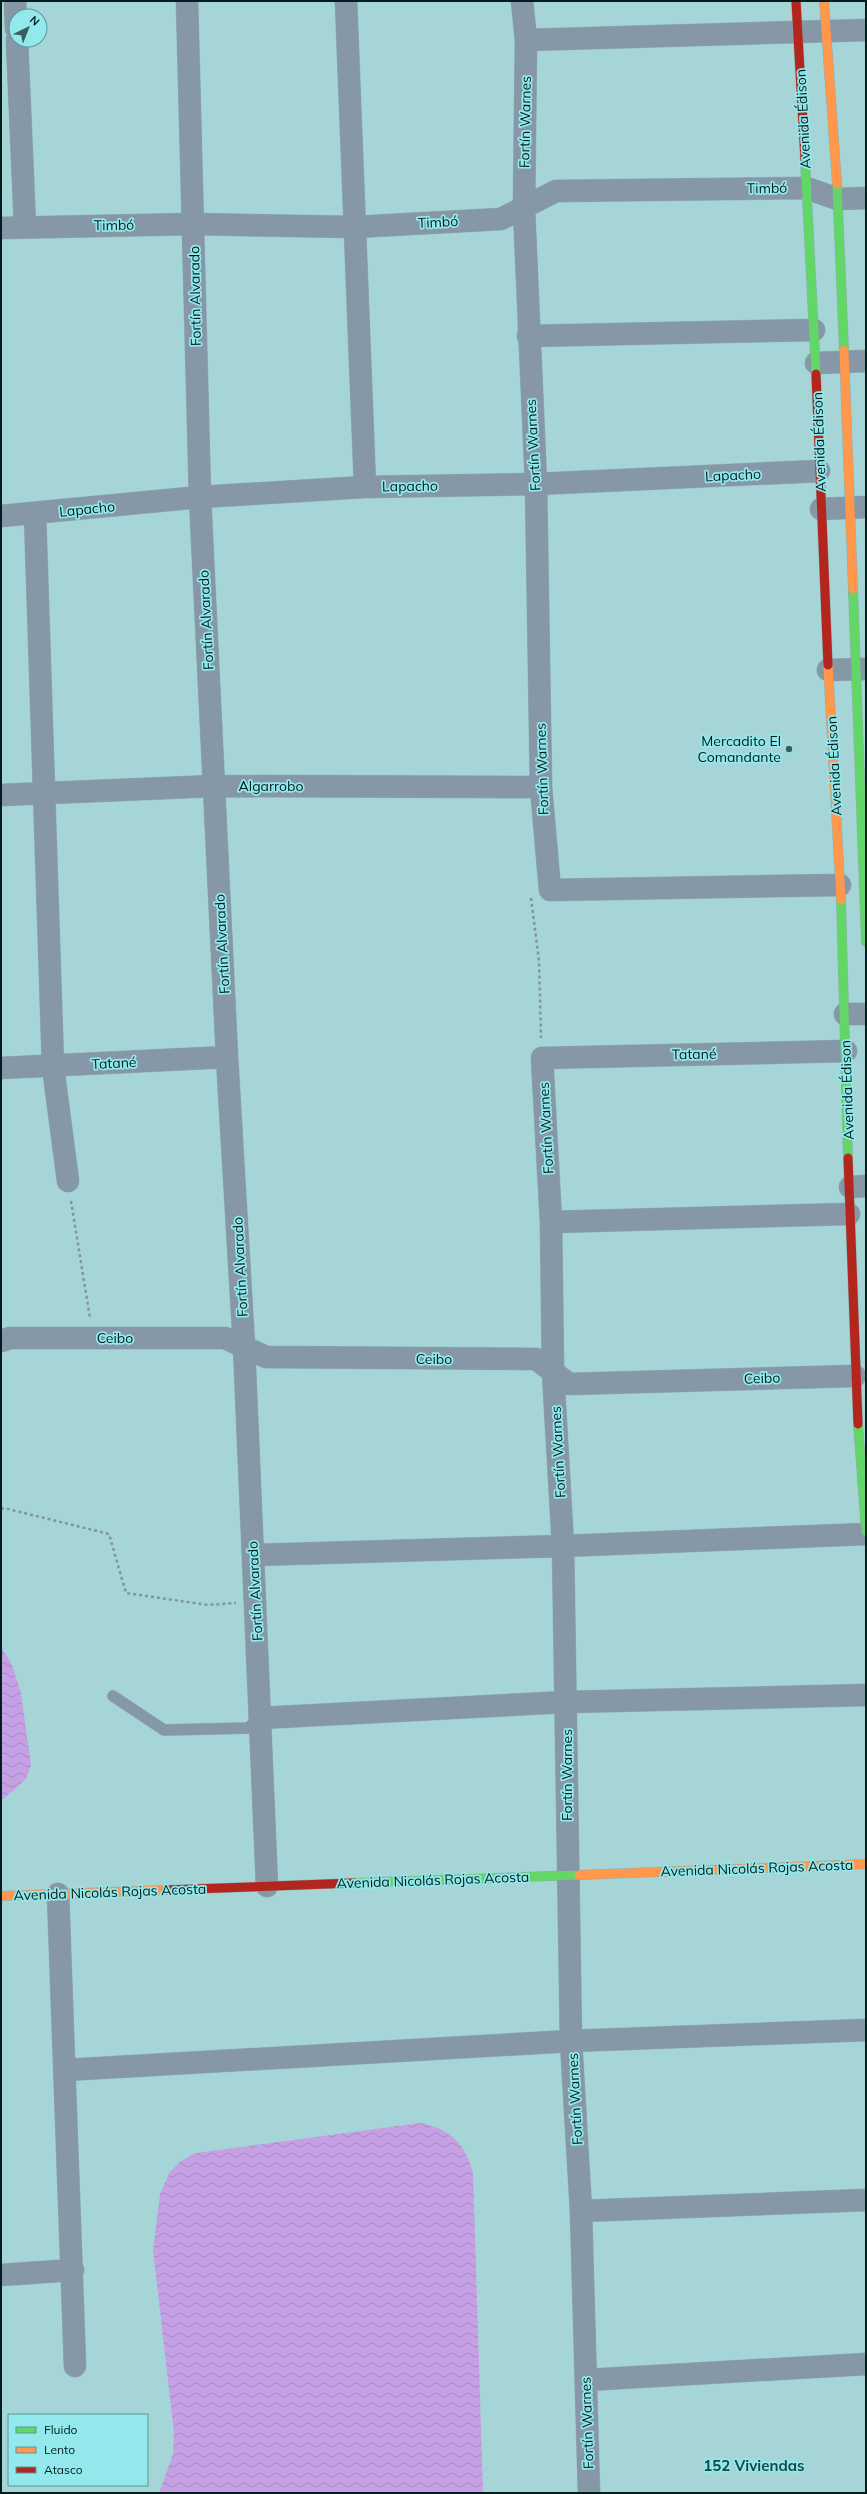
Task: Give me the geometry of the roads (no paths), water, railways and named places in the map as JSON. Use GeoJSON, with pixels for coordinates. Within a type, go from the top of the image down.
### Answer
{"type":"FeatureCollection","features":[{"type":"Feature","properties":{"kind":"main road","name":"Avenida Édison"},"geometry":{"type":"LineString","coordinates":[[796,1],[799,32],[816,363],[819,471],[828,670],[866,942]]}},
{"type":"Feature","properties":{"kind":"main road","name":"Avenida Édison"},"geometry":{"type":"LineString","coordinates":[[824,1],[838,199],[843,362],[859,507],[862,669],[853,848],[840,885],[856,1014],[846,1051],[858,1187],[849,1214],[855,1376],[863,1428],[866,1533]]}},
{"type":"Feature","properties":{"kind":"main road","name":"Avenida Nicolás Rojas Acosta"},"geometry":{"type":"LineString","coordinates":[[1,1896],[866,1864]]}},
{"type":"Feature","properties":{"kind":"street","name":"Fortín Alvarado"},"geometry":{"type":"LineString","coordinates":[[187,1],[200,498],[227,1057],[244,1346],[267,1886]]}},
{"type":"Feature","properties":{"kind":"street"},"geometry":{"type":"LineString","coordinates":[[346,1],[365,487]]}},
{"type":"Feature","properties":{"kind":"street","name":"Fortín Warnes"},"geometry":{"type":"LineString","coordinates":[[522,1],[526,40],[524,209],[528,336],[536,484],[541,787],[550,890],[840,885]]}},
{"type":"Feature","properties":{"kind":"street"},"geometry":{"type":"LineString","coordinates":[[526,40],[866,30]]}},
{"type":"Feature","properties":{"kind":"street"},"geometry":{"type":"LineString","coordinates":[[17,48],[25,227]]}},
{"type":"Feature","properties":{"kind":"street","name":"Timbó"},"geometry":{"type":"LineString","coordinates":[[1,228],[193,224],[355,227],[501,218],[524,209],[556,191],[806,188],[838,199],[866,198]]}},
{"type":"Feature","properties":{"kind":"street"},"geometry":{"type":"LineString","coordinates":[[528,336],[814,330]]}},
{"type":"Feature","properties":{"kind":"street"},"geometry":{"type":"LineString","coordinates":[[816,363],[866,361]]}},
{"type":"Feature","properties":{"kind":"street","name":"Lapacho"},"geometry":{"type":"LineString","coordinates":[[1,516],[200,498],[365,487],[536,484],[819,471]]}},
{"type":"Feature","properties":{"kind":"street"},"geometry":{"type":"LineString","coordinates":[[821,509],[859,507]]}},
{"type":"Feature","properties":{"kind":"street"},"geometry":{"type":"LineString","coordinates":[[35,514],[42,794],[53,1067],[68,1181]]}},
{"type":"Feature","properties":{"kind":"street"},"geometry":{"type":"LineString","coordinates":[[828,670],[862,669]]}},
{"type":"Feature","properties":{"kind":"street","name":"Algarrobo"},"geometry":{"type":"LineString","coordinates":[[1,795],[214,786],[541,787]]}},
{"type":"Feature","properties":{"kind":"street","name":"Tatané"},"geometry":{"type":"LineString","coordinates":[[542,1058],[846,1051]]}},
{"type":"Feature","properties":{"kind":"street","name":"Tatané"},"geometry":{"type":"LineString","coordinates":[[1,1068],[53,1067],[227,1057]]}},
{"type":"Feature","properties":{"kind":"street","name":"Fortín Warnes"},"geometry":{"type":"LineString","coordinates":[[542,1058],[552,1222],[553,1372],[563,1546],[567,1702],[571,2041],[581,2211],[589,2493]]}},
{"type":"Feature","properties":{"kind":"street"},"geometry":{"type":"LineString","coordinates":[[552,1222],[849,1214]]}},
{"type":"Feature","properties":{"kind":"street","name":"Ceibo"},"geometry":{"type":"LineString","coordinates":[[4,1334],[93,1338],[225,1338],[266,1357],[536,1359],[569,1384],[855,1376]]}},
{"type":"Feature","properties":{"kind":"street"},"geometry":{"type":"LineString","coordinates":[[254,1555],[563,1546],[866,1533]]}},
{"type":"Feature","properties":{"kind":"street"},"geometry":{"type":"LineString","coordinates":[[260,1718],[567,1702],[866,1695]]}},
{"type":"Feature","properties":{"kind":"street"},"geometry":{"type":"LineString","coordinates":[[58,1894],[73,2270],[75,2366]]}},
{"type":"Feature","properties":{"kind":"street"},"geometry":{"type":"LineString","coordinates":[[65,2070],[571,2041],[866,2030]]}},
{"type":"Feature","properties":{"kind":"street"},"geometry":{"type":"LineString","coordinates":[[581,2211],[866,2200]]}},
{"type":"Feature","properties":{"kind":"street"},"geometry":{"type":"LineString","coordinates":[[1,2275],[73,2270]]}},
{"type":"Feature","properties":{"kind":"street"},"geometry":{"type":"LineString","coordinates":[[586,2380],[866,2364]]}},
{"type":"Feature","properties":{"kind":"lane"},"geometry":{"type":"LineString","coordinates":[[113,1696],[164,1730],[248,1728],[260,1718]]}},
{"type":"Feature","properties":{"kind":"water"},"geometry":{"type":"Polygon","coordinates":[[[1,1647],[12,1665],[21,1693],[31,1765],[26,1779],[1,1801],[1,1647]]]}},
{"type":"Feature","properties":{"kind":"water"},"geometry":{"type":"Polygon","coordinates":[[[420,2123],[440,2129],[455,2139],[466,2154],[473,2173],[483,2493],[159,2493],[173,2454],[174,2433],[153,2250],[160,2194],[170,2172],[181,2161],[196,2153],[420,2123]]]}},
{"type":"Feature","properties":{"kind":"place","name":"Mercadito El Comandante"},"geometry":{"type":"Point","coordinates":[789,749]}},
{"type":"Feature","properties":{"kind":"district","name":"152 Viviendas"},"geometry":{"type":"Point","coordinates":[754,2466]}}]}
